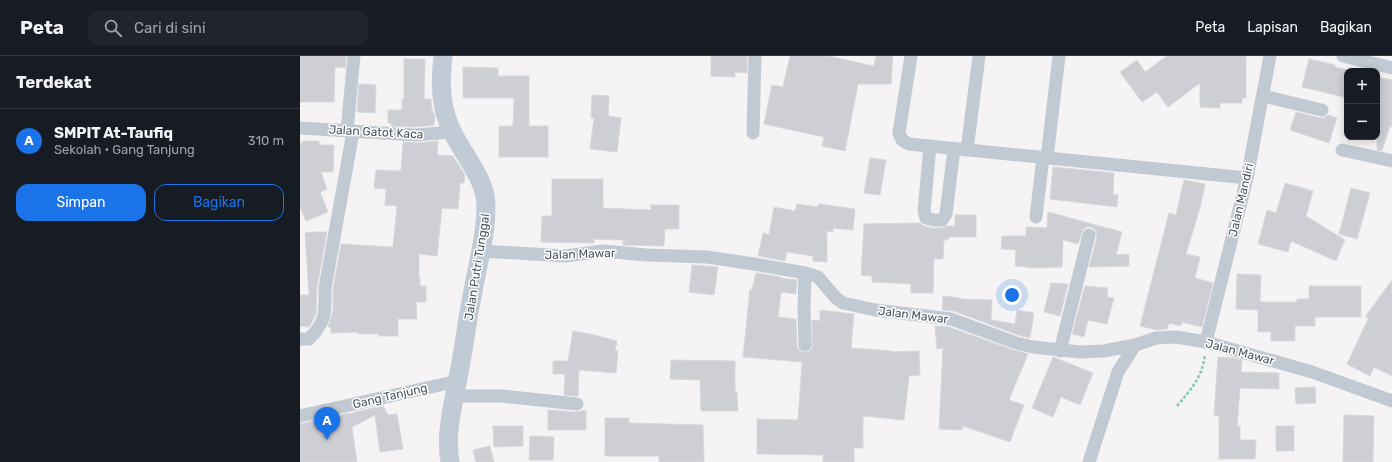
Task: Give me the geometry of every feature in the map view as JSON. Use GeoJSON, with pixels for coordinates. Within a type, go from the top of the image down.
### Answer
{"type":"FeatureCollection","features":[{"type":"Feature","properties":{"kind":"street"},"geometry":{"type":"LineString","coordinates":[[300,339],[309,339],[319,328],[325,314],[325,288],[350,132],[354,56]]}},
{"type":"Feature","properties":{"kind":"street","name":"Jalan Putri Tunggal"},"geometry":{"type":"LineString","coordinates":[[443,56],[441,92],[443,108],[452,132],[483,184],[486,194],[481,251],[448,437],[450,462]]}},
{"type":"Feature","properties":{"kind":"street"},"geometry":{"type":"LineString","coordinates":[[753,134],[755,56]]}},
{"type":"Feature","properties":{"kind":"street"},"geometry":{"type":"LineString","coordinates":[[911,56],[899,133],[902,140],[908,144],[1247,178]]}},
{"type":"Feature","properties":{"kind":"street"},"geometry":{"type":"LineString","coordinates":[[930,146],[924,211],[926,218],[942,220],[946,214],[979,56]]}},
{"type":"Feature","properties":{"kind":"street"},"geometry":{"type":"LineString","coordinates":[[1036,217],[1059,56]]}},
{"type":"Feature","properties":{"kind":"street","name":"Jalan Mandiri"},"geometry":{"type":"LineString","coordinates":[[1206,342],[1247,178],[1270,56]]}},
{"type":"Feature","properties":{"kind":"street"},"geometry":{"type":"LineString","coordinates":[[1343,56],[1392,68]]}},
{"type":"Feature","properties":{"kind":"street"},"geometry":{"type":"LineString","coordinates":[[1263,96],[1322,110]]}},
{"type":"Feature","properties":{"kind":"street","name":"Jalan Gatot Kaca"},"geometry":{"type":"LineString","coordinates":[[300,128],[416,135],[452,132]]}},
{"type":"Feature","properties":{"kind":"street"},"geometry":{"type":"LineString","coordinates":[[1342,150],[1392,161]]}},
{"type":"Feature","properties":{"kind":"street"},"geometry":{"type":"LineString","coordinates":[[1060,351],[1089,235]]}},
{"type":"Feature","properties":{"kind":"street","name":"Jalan Mawar"},"geometry":{"type":"LineString","coordinates":[[481,251],[566,256],[603,251],[647,255],[707,257],[805,273],[818,277],[836,298],[843,303],[875,310],[951,319],[1016,343],[1060,351],[1080,352],[1104,351],[1135,345],[1164,337],[1176,337],[1206,342],[1312,372],[1392,401]]}},
{"type":"Feature","properties":{"kind":"street"},"geometry":{"type":"LineString","coordinates":[[804,345],[805,273]]}},
{"type":"Feature","properties":{"kind":"street"},"geometry":{"type":"LineString","coordinates":[[1089,462],[1118,372],[1135,345]]}},
{"type":"Feature","properties":{"kind":"street","name":"Gang Tanjung"},"geometry":{"type":"LineString","coordinates":[[300,416],[456,388],[502,396],[577,404]]}},
{"type":"Feature","properties":{"kind":"path"},"geometry":{"type":"LineString","coordinates":[[1177,406],[1195,383],[1203,369],[1206,342]]}},
{"type":"Feature","properties":{"kind":"building"},"geometry":{"type":"Polygon","coordinates":[[[300,56],[346,56],[345,68],[335,67],[334,102],[300,102],[300,56]]]}},
{"type":"Feature","properties":{"kind":"building"},"geometry":{"type":"Polygon","coordinates":[[[711,56],[747,56],[747,73],[735,72],[735,77],[711,76],[711,56]]]}},
{"type":"Feature","properties":{"kind":"building"},"geometry":{"type":"Polygon","coordinates":[[[790,56],[828,56],[874,66],[876,56],[893,56],[891,84],[858,84],[845,151],[822,146],[824,137],[764,124],[772,85],[783,87],[790,56]]]}},
{"type":"Feature","properties":{"kind":"building"},"geometry":{"type":"Polygon","coordinates":[[[1167,56],[1246,56],[1246,98],[1242,98],[1242,103],[1220,103],[1220,108],[1200,107],[1200,83],[1168,107],[1157,92],[1142,102],[1120,72],[1137,60],[1145,72],[1167,56]]]}},
{"type":"Feature","properties":{"kind":"building"},"geometry":{"type":"Polygon","coordinates":[[[404,59],[425,59],[424,99],[431,99],[432,111],[435,116],[434,125],[416,127],[391,126],[391,123],[388,123],[388,110],[402,110],[402,99],[404,99],[404,59]]]}},
{"type":"Feature","properties":{"kind":"building"},"geometry":{"type":"Polygon","coordinates":[[[1309,59],[1335,65],[1335,67],[1344,69],[1344,97],[1302,87],[1309,59]]]}},
{"type":"Feature","properties":{"kind":"building"},"geometry":{"type":"Polygon","coordinates":[[[463,67],[498,68],[498,76],[529,76],[529,126],[548,126],[548,157],[499,157],[499,126],[513,126],[514,98],[463,98],[463,67]]]}},
{"type":"Feature","properties":{"kind":"building"},"geometry":{"type":"Polygon","coordinates":[[[1380,78],[1392,80],[1392,127],[1390,126],[1382,151],[1377,150],[1377,140],[1380,140],[1380,78]]]}},
{"type":"Feature","properties":{"kind":"building"},"geometry":{"type":"Polygon","coordinates":[[[359,84],[376,85],[375,113],[357,112],[359,84]]]}},
{"type":"Feature","properties":{"kind":"building"},"geometry":{"type":"Polygon","coordinates":[[[592,95],[609,96],[608,116],[621,118],[617,152],[590,149],[594,118],[591,118],[592,95]]]}},
{"type":"Feature","properties":{"kind":"building"},"geometry":{"type":"Polygon","coordinates":[[[1296,112],[1320,118],[1324,118],[1328,115],[1337,118],[1329,143],[1290,130],[1296,112]]]}},
{"type":"Feature","properties":{"kind":"building"},"geometry":{"type":"Polygon","coordinates":[[[303,141],[319,141],[319,145],[334,145],[333,172],[321,172],[327,189],[320,192],[328,212],[306,221],[300,207],[300,143],[303,143],[303,141]]]}},
{"type":"Feature","properties":{"kind":"building"},"geometry":{"type":"Polygon","coordinates":[[[438,141],[437,155],[453,156],[465,175],[464,183],[460,183],[458,209],[442,208],[437,256],[419,254],[420,286],[426,286],[426,302],[416,302],[417,319],[398,319],[398,336],[358,334],[358,332],[331,333],[331,327],[328,327],[333,311],[333,289],[341,244],[393,247],[397,206],[385,205],[386,189],[374,188],[376,170],[401,171],[403,142],[417,143],[438,141]]]}},
{"type":"Feature","properties":{"kind":"building"},"geometry":{"type":"Polygon","coordinates":[[[870,158],[886,160],[880,195],[864,193],[870,158]]]}},
{"type":"Feature","properties":{"kind":"building"},"geometry":{"type":"Polygon","coordinates":[[[1053,167],[1114,173],[1113,195],[1118,195],[1117,207],[1050,199],[1053,167]]]}},
{"type":"Feature","properties":{"kind":"building"},"geometry":{"type":"Polygon","coordinates":[[[552,179],[603,179],[603,208],[651,210],[651,205],[679,205],[679,229],[665,229],[664,246],[623,245],[623,240],[594,239],[594,243],[541,242],[542,216],[552,216],[552,179]]]}},
{"type":"Feature","properties":{"kind":"building"},"geometry":{"type":"Polygon","coordinates":[[[1184,180],[1205,184],[1200,208],[1186,254],[1200,257],[1195,278],[1213,283],[1202,327],[1182,322],[1181,326],[1169,323],[1167,329],[1157,330],[1140,326],[1169,213],[1176,215],[1184,180]]]}},
{"type":"Feature","properties":{"kind":"building"},"geometry":{"type":"Polygon","coordinates":[[[1285,183],[1313,191],[1306,216],[1345,240],[1336,261],[1291,241],[1288,252],[1258,244],[1267,210],[1276,213],[1285,183]]]}},
{"type":"Feature","properties":{"kind":"building"},"geometry":{"type":"Polygon","coordinates":[[[1351,188],[1370,193],[1357,239],[1339,234],[1351,188]]]}},
{"type":"Feature","properties":{"kind":"building"},"geometry":{"type":"Polygon","coordinates":[[[797,204],[818,207],[819,204],[855,209],[853,230],[833,228],[833,232],[827,231],[827,262],[813,261],[813,256],[787,252],[785,261],[758,256],[763,233],[769,235],[774,207],[795,211],[797,204]]]}},
{"type":"Feature","properties":{"kind":"building"},"geometry":{"type":"Polygon","coordinates":[[[1048,212],[1122,232],[1116,255],[1129,254],[1129,266],[1089,267],[1097,237],[1095,230],[1091,227],[1086,227],[1083,230],[1078,244],[1063,240],[1062,267],[1036,268],[1015,266],[1016,250],[1001,249],[1002,236],[1026,236],[1026,227],[1047,228],[1048,212]]]}},
{"type":"Feature","properties":{"kind":"building"},"geometry":{"type":"Polygon","coordinates":[[[955,215],[976,215],[976,237],[949,237],[948,240],[944,240],[943,259],[934,259],[933,293],[911,293],[911,284],[872,282],[872,276],[861,275],[864,224],[920,223],[924,226],[932,228],[942,228],[947,226],[955,226],[955,215]]]}},
{"type":"Feature","properties":{"kind":"building"},"geometry":{"type":"Polygon","coordinates":[[[327,232],[317,287],[316,314],[309,327],[300,326],[300,295],[309,295],[305,233],[327,232]]]}},
{"type":"Feature","properties":{"kind":"building"},"geometry":{"type":"Polygon","coordinates":[[[692,265],[718,267],[714,295],[689,292],[692,265]]]}},
{"type":"Feature","properties":{"kind":"building"},"geometry":{"type":"Polygon","coordinates":[[[756,273],[797,280],[796,294],[781,292],[778,317],[796,319],[797,346],[802,352],[809,352],[812,348],[812,320],[820,321],[820,310],[854,314],[851,348],[892,352],[919,351],[920,375],[909,376],[904,420],[863,416],[863,448],[854,448],[854,462],[823,462],[823,455],[757,454],[757,419],[798,420],[802,362],[743,357],[750,289],[752,290],[756,273]]]}},
{"type":"Feature","properties":{"kind":"building"},"geometry":{"type":"Polygon","coordinates":[[[1237,274],[1261,275],[1260,302],[1297,302],[1297,299],[1309,299],[1309,286],[1361,286],[1361,317],[1315,317],[1315,326],[1295,326],[1295,341],[1271,341],[1271,332],[1258,332],[1258,310],[1236,309],[1237,274]]]}},
{"type":"Feature","properties":{"kind":"building"},"geometry":{"type":"Polygon","coordinates":[[[1392,280],[1392,376],[1374,367],[1370,376],[1347,364],[1369,317],[1365,317],[1392,280]]]}},
{"type":"Feature","properties":{"kind":"building"},"geometry":{"type":"Polygon","coordinates":[[[1051,283],[1068,284],[1060,316],[1044,312],[1051,283]]]}},
{"type":"Feature","properties":{"kind":"building"},"geometry":{"type":"Polygon","coordinates":[[[1085,286],[1108,288],[1107,297],[1114,298],[1107,324],[1088,320],[1084,337],[1072,334],[1085,286]]]}},
{"type":"Feature","properties":{"kind":"building"},"geometry":{"type":"Polygon","coordinates":[[[943,296],[961,299],[992,300],[991,320],[1015,324],[1017,310],[1034,313],[1030,338],[954,311],[942,310],[943,296]]]}},
{"type":"Feature","properties":{"kind":"building"},"geometry":{"type":"Polygon","coordinates":[[[935,326],[949,327],[1028,354],[1009,400],[1024,405],[1010,442],[963,426],[962,430],[939,429],[943,348],[937,349],[935,326]]]}},
{"type":"Feature","properties":{"kind":"building"},"geometry":{"type":"Polygon","coordinates":[[[573,331],[617,341],[615,351],[618,351],[616,373],[579,370],[578,396],[564,395],[565,374],[553,374],[553,361],[568,361],[573,331]]]}},
{"type":"Feature","properties":{"kind":"building"},"geometry":{"type":"Polygon","coordinates":[[[1053,357],[1093,373],[1080,405],[1061,397],[1053,417],[1032,408],[1053,357]]]}},
{"type":"Feature","properties":{"kind":"building"},"geometry":{"type":"Polygon","coordinates":[[[1218,357],[1242,360],[1241,372],[1279,373],[1279,389],[1240,388],[1237,426],[1240,426],[1240,440],[1256,440],[1255,459],[1219,459],[1219,416],[1214,415],[1218,357]]]}},
{"type":"Feature","properties":{"kind":"building"},"geometry":{"type":"Polygon","coordinates":[[[671,360],[735,361],[735,392],[737,392],[738,411],[701,411],[700,380],[670,379],[671,360]]]}},
{"type":"Feature","properties":{"kind":"building"},"geometry":{"type":"Polygon","coordinates":[[[1315,387],[1316,403],[1296,404],[1295,388],[1315,387]]]}},
{"type":"Feature","properties":{"kind":"building"},"geometry":{"type":"Polygon","coordinates":[[[383,406],[388,415],[397,414],[403,449],[380,452],[375,415],[352,427],[357,462],[300,462],[300,424],[383,406]]]}},
{"type":"Feature","properties":{"kind":"building"},"geometry":{"type":"Polygon","coordinates":[[[548,410],[576,412],[586,410],[586,430],[548,430],[548,410]]]}},
{"type":"Feature","properties":{"kind":"building"},"geometry":{"type":"Polygon","coordinates":[[[1344,415],[1374,416],[1373,462],[1343,462],[1344,415]]]}},
{"type":"Feature","properties":{"kind":"building"},"geometry":{"type":"Polygon","coordinates":[[[605,418],[629,418],[629,423],[703,425],[704,462],[659,462],[659,456],[605,456],[605,418]]]}},
{"type":"Feature","properties":{"kind":"building"},"geometry":{"type":"Polygon","coordinates":[[[493,426],[523,426],[523,446],[494,447],[493,426]]]}},
{"type":"Feature","properties":{"kind":"building"},"geometry":{"type":"Polygon","coordinates":[[[1276,426],[1294,426],[1294,451],[1276,451],[1276,426]]]}},
{"type":"Feature","properties":{"kind":"building"},"geometry":{"type":"Polygon","coordinates":[[[530,436],[554,437],[553,460],[529,460],[530,436]]]}},
{"type":"Feature","properties":{"kind":"building"},"geometry":{"type":"Polygon","coordinates":[[[490,446],[494,462],[476,462],[473,450],[490,446]]]}},
{"type":"Feature","properties":{"kind":"place","name":"SMPIT At-Taufiq"},"geometry":{"type":"Point","coordinates":[327,440]}}]}
